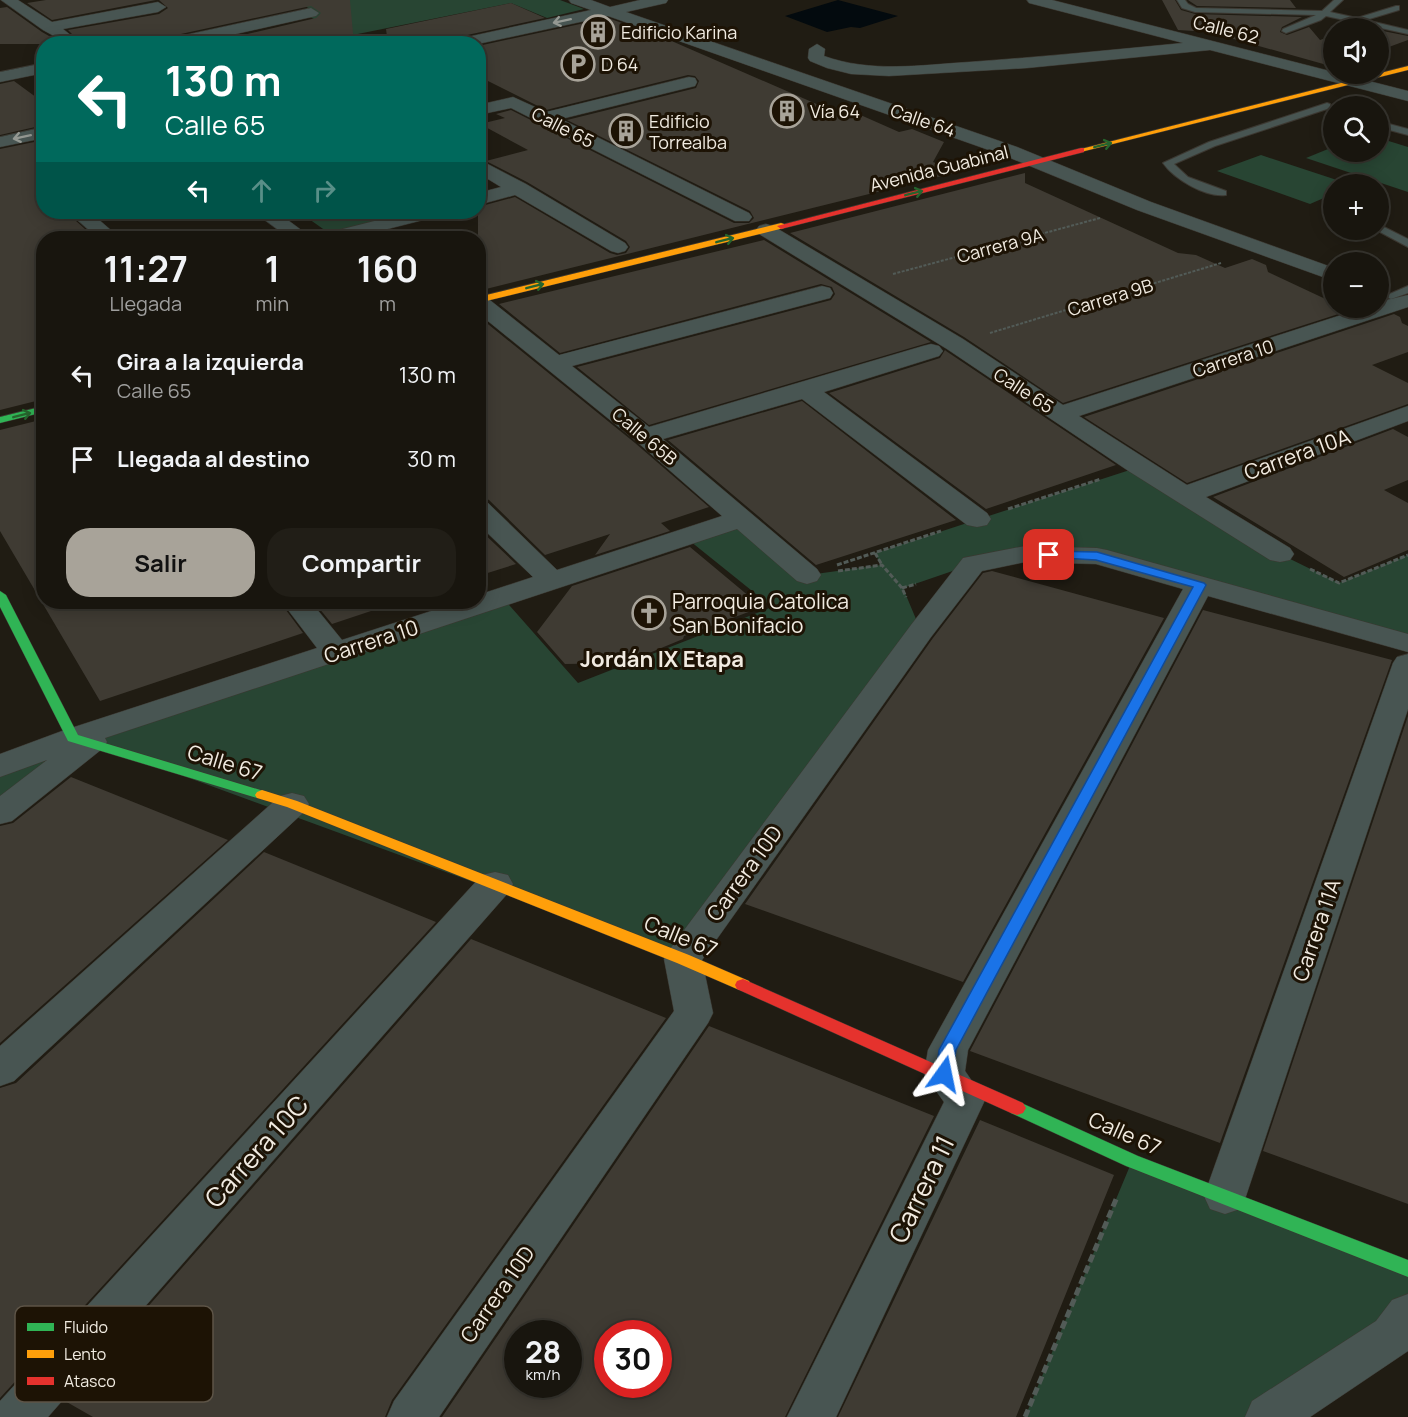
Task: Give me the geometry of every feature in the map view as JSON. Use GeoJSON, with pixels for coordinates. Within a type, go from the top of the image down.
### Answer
{"type":"FeatureCollection","features":[{"type":"Feature","properties":{"kind":"main road"},"geometry":{"type":"LineString","coordinates":[[1389,58],[1398,56]]}},
{"type":"Feature","properties":{"kind":"main road","name":"Avenida Guabinal"},"geometry":{"type":"LineString","coordinates":[[1389,73],[1408,68]]}},
{"type":"Feature","properties":{"kind":"main road"},"geometry":{"type":"LineString","coordinates":[[1301,80],[1323,74]]}},
{"type":"Feature","properties":{"kind":"main road","name":"Avenida Guabinal"},"geometry":{"type":"LineString","coordinates":[[486,299],[754,220],[1034,153],[1345,84]]}},
{"type":"Feature","properties":{"kind":"main road","name":"Avenida Guabinal"},"geometry":{"type":"LineString","coordinates":[[986,156],[1010,150]]}},
{"type":"Feature","properties":{"kind":"main road","name":"Avenida Guabinal"},"geometry":{"type":"LineString","coordinates":[[719,222],[754,220]]}},
{"type":"Feature","properties":{"kind":"main road"},"geometry":{"type":"LineString","coordinates":[[594,252],[623,245]]}},
{"type":"Feature","properties":{"kind":"main road"},"geometry":{"type":"LineString","coordinates":[[0,420],[36,411]]}},
{"type":"Feature","properties":{"kind":"main road"},"geometry":{"type":"LineString","coordinates":[[0,595],[82,740]]}},
{"type":"Feature","properties":{"kind":"main road","name":"Calle 67"},"geometry":{"type":"LineString","coordinates":[[82,740],[292,804],[683,959],[944,1074],[1132,1161],[1408,1269]]}},
{"type":"Feature","properties":{"kind":"street"},"geometry":{"type":"LineString","coordinates":[[8,0],[63,36]]}},
{"type":"Feature","properties":{"kind":"street"},"geometry":{"type":"LineString","coordinates":[[43,23],[141,0]]}},
{"type":"Feature","properties":{"kind":"street"},"geometry":{"type":"LineString","coordinates":[[203,36],[311,13],[284,0]]}},
{"type":"Feature","properties":{"kind":"street","name":"Calle 64"},"geometry":{"type":"LineString","coordinates":[[576,0],[1010,150],[1034,153],[1144,206],[1323,271]]}},
{"type":"Feature","properties":{"kind":"street"},"geometry":{"type":"LineString","coordinates":[[486,38],[661,0]]}},
{"type":"Feature","properties":{"kind":"street","name":"Calle 62"},"geometry":{"type":"LineString","coordinates":[[1034,0],[1323,72]]}},
{"type":"Feature","properties":{"kind":"street"},"geometry":{"type":"LineString","coordinates":[[43,23],[158,6]]}},
{"type":"Feature","properties":{"kind":"street"},"geometry":{"type":"LineString","coordinates":[[188,24],[208,35]]}},
{"type":"Feature","properties":{"kind":"street"},"geometry":{"type":"LineString","coordinates":[[251,26],[270,36]]}},
{"type":"Feature","properties":{"kind":"street"},"geometry":{"type":"LineString","coordinates":[[817,49],[816,58],[831,66],[862,70],[918,70],[1212,45]]}},
{"type":"Feature","properties":{"kind":"street"},"geometry":{"type":"LineString","coordinates":[[0,77],[36,70]]}},
{"type":"Feature","properties":{"kind":"street"},"geometry":{"type":"LineString","coordinates":[[543,118],[689,82]]}},
{"type":"Feature","properties":{"kind":"street","name":"Calle 62"},"geometry":{"type":"LineString","coordinates":[[1361,84],[1408,96]]}},
{"type":"Feature","properties":{"kind":"street","name":"Calle 65"},"geometry":{"type":"LineString","coordinates":[[486,108],[513,102],[754,220],[955,344],[1060,414],[1280,554]]}},
{"type":"Feature","properties":{"kind":"street"},"geometry":{"type":"LineString","coordinates":[[0,142],[36,134]]}},
{"type":"Feature","properties":{"kind":"street"},"geometry":{"type":"LineString","coordinates":[[486,169],[623,245]]}},
{"type":"Feature","properties":{"kind":"street"},"geometry":{"type":"LineString","coordinates":[[486,197],[519,188]]}},
{"type":"Feature","properties":{"kind":"street"},"geometry":{"type":"LineString","coordinates":[[87,219],[101,231]]}},
{"type":"Feature","properties":{"kind":"street"},"geometry":{"type":"LineString","coordinates":[[275,219],[292,231]]}},
{"type":"Feature","properties":{"kind":"street"},"geometry":{"type":"LineString","coordinates":[[357,231],[405,219]]}},
{"type":"Feature","properties":{"kind":"street"},"geometry":{"type":"LineString","coordinates":[[557,363],[822,293]]}},
{"type":"Feature","properties":{"kind":"street","name":"Carrera 10"},"geometry":{"type":"LineString","coordinates":[[1060,414],[1398,296]]}},
{"type":"Feature","properties":{"kind":"street","name":"Calle 65B"},"geometry":{"type":"LineString","coordinates":[[486,307],[645,436],[807,575]]}},
{"type":"Feature","properties":{"kind":"street"},"geometry":{"type":"LineString","coordinates":[[645,436],[931,351]]}},
{"type":"Feature","properties":{"kind":"street"},"geometry":{"type":"LineString","coordinates":[[806,390],[977,519]]}},
{"type":"Feature","properties":{"kind":"street","name":"Carrera 10A"},"geometry":{"type":"LineString","coordinates":[[1186,495],[1408,413]]}},
{"type":"Feature","properties":{"kind":"street"},"geometry":{"type":"LineString","coordinates":[[486,516],[552,580]]}},
{"type":"Feature","properties":{"kind":"street","name":"Carrera 10"},"geometry":{"type":"LineString","coordinates":[[486,603],[743,518]]}},
{"type":"Feature","properties":{"kind":"street","name":"Carrera 10D"},"geometry":{"type":"LineString","coordinates":[[411,1417],[694,1013],[683,959],[921,631],[973,564],[1025,554],[1097,556],[1200,585]]}},
{"type":"Feature","properties":{"kind":"street"},"geometry":{"type":"LineString","coordinates":[[944,1074],[948,1050],[1200,585],[1408,643]]}},
{"type":"Feature","properties":{"kind":"street"},"geometry":{"type":"LineString","coordinates":[[302,609],[336,652]]}},
{"type":"Feature","properties":{"kind":"street","name":"Carrera 10"},"geometry":{"type":"LineString","coordinates":[[0,766],[469,609]]}},
{"type":"Feature","properties":{"kind":"street","name":"Carrera 11A"},"geometry":{"type":"LineString","coordinates":[[1225,1196],[1408,663]]}},
{"type":"Feature","properties":{"kind":"street"},"geometry":{"type":"LineString","coordinates":[[0,813],[82,740]]}},
{"type":"Feature","properties":{"kind":"street"},"geometry":{"type":"LineString","coordinates":[[0,1070],[292,804]]}},
{"type":"Feature","properties":{"kind":"street","name":"Carrera 10C"},"geometry":{"type":"LineString","coordinates":[[117,1306],[495,884]]}},
{"type":"Feature","properties":{"kind":"street","name":"Carrera 11"},"geometry":{"type":"LineString","coordinates":[[812,1417],[964,1100],[944,1074]]}},
{"type":"Feature","properties":{"kind":"street"},"geometry":{"type":"LineString","coordinates":[[1269,1417],[1392,1336],[1408,1314]]}},
{"type":"Feature","properties":{"kind":"street","name":"Carrera 10C"},"geometry":{"type":"LineString","coordinates":[[17,1417],[30,1402]]}},
{"type":"Feature","properties":{"kind":"lane"},"geometry":{"type":"LineString","coordinates":[[1181,0],[1185,6],[1208,11],[1325,14],[1346,18]]}},
{"type":"Feature","properties":{"kind":"lane"},"geometry":{"type":"LineString","coordinates":[[1286,31],[1325,14],[1339,0]]}},
{"type":"Feature","properties":{"kind":"lane"},"geometry":{"type":"LineString","coordinates":[[1364,18],[1396,8]]}},
{"type":"Feature","properties":{"kind":"lane"},"geometry":{"type":"LineString","coordinates":[[1389,27],[1407,31]]}},
{"type":"Feature","properties":{"kind":"lane"},"geometry":{"type":"LineString","coordinates":[[1303,95],[1323,104]]}},
{"type":"Feature","properties":{"kind":"lane"},"geometry":{"type":"LineString","coordinates":[[1222,193],[1181,178],[1172,171],[1168,163],[1212,144],[1323,109]]}},
{"type":"Feature","properties":{"kind":"lane"},"geometry":{"type":"LineString","coordinates":[[1389,127],[1408,132]]}},
{"type":"Feature","properties":{"kind":"lane"},"geometry":{"type":"LineString","coordinates":[[1389,233],[1408,244]]}},
{"type":"Feature","properties":{"kind":"path","name":"Carrera 9A"},"geometry":{"type":"LineString","coordinates":[[856,284],[1144,206]]}},
{"type":"Feature","properties":{"kind":"path","name":"Carrera 9B"},"geometry":{"type":"LineString","coordinates":[[955,344],[1265,250]]}},
{"type":"Feature","properties":{"kind":"path"},"geometry":{"type":"LineString","coordinates":[[874,553],[902,588],[921,631]]}},
{"type":"Feature","properties":{"kind":"path"},"geometry":{"type":"LineString","coordinates":[[1339,584],[1408,555]]}},
{"type":"Feature","properties":{"kind":"path"},"geometry":{"type":"LineString","coordinates":[[807,575],[882,565]]}},
{"type":"Feature","properties":{"kind":"path"},"geometry":{"type":"LineString","coordinates":[[1025,1417],[1132,1161]]}},
{"type":"Feature","properties":{"kind":"green space"},"geometry":{"type":"Polygon","coordinates":[[[292,0],[560,0],[584,9],[547,18],[511,3],[348,36],[332,36],[326,25],[308,16],[319,13],[292,0]]]}},
{"type":"Feature","properties":{"kind":"green space"},"geometry":{"type":"Polygon","coordinates":[[[1389,141],[1408,147],[1408,192],[1389,186],[1389,174],[1354,174],[1306,158],[1323,151],[1323,162],[1389,162],[1389,141]]]}},
{"type":"Feature","properties":{"kind":"green space"},"geometry":{"type":"Polygon","coordinates":[[[1261,155],[1323,175],[1323,198],[1310,204],[1217,171],[1261,155]]]}},
{"type":"Feature","properties":{"kind":"green space"},"geometry":{"type":"Polygon","coordinates":[[[309,219],[397,219],[352,231],[326,231],[309,219]]]}},
{"type":"Feature","properties":{"kind":"green space"},"geometry":{"type":"Polygon","coordinates":[[[1139,467],[1280,554],[1339,583],[1408,555],[1408,641],[1097,556],[973,564],[903,588],[921,631],[683,959],[91,742],[0,813],[0,766],[470,609],[486,609],[486,604],[503,598],[578,683],[772,607],[685,537],[743,518],[808,575],[881,565],[875,553],[1139,467]]]}},
{"type":"Feature","properties":{"kind":"green space"},"geometry":{"type":"Polygon","coordinates":[[[1132,1161],[1408,1269],[1408,1314],[1269,1417],[1025,1417],[1132,1161]]]}},
{"type":"Feature","properties":{"kind":"shaded area"},"geometry":{"type":"Polygon","coordinates":[[[838,0],[898,16],[860,28],[851,27],[827,32],[785,16],[838,0]]]}},
{"type":"Feature","properties":{"kind":"building"},"geometry":{"type":"Polygon","coordinates":[[[46,0],[156,0],[52,20],[27,3],[46,0]]]}},
{"type":"Feature","properties":{"kind":"building"},"geometry":{"type":"Polygon","coordinates":[[[159,0],[350,0],[353,36],[238,36],[316,18],[321,13],[311,6],[172,36],[74,36],[68,30],[159,14],[168,8],[159,0]]]}},
{"type":"Feature","properties":{"kind":"building"},"geometry":{"type":"Polygon","coordinates":[[[1162,0],[1175,0],[1181,10],[1195,14],[1302,17],[1282,27],[1280,32],[1287,35],[1309,27],[1320,40],[1323,39],[1323,64],[1209,32],[1178,30],[1162,0]]]}},
{"type":"Feature","properties":{"kind":"building"},"geometry":{"type":"Polygon","coordinates":[[[1188,0],[1290,0],[1296,8],[1197,6],[1188,0]]]}},
{"type":"Feature","properties":{"kind":"building"},"geometry":{"type":"Polygon","coordinates":[[[511,3],[545,18],[463,36],[387,36],[386,29],[511,3]]]}},
{"type":"Feature","properties":{"kind":"building"},"geometry":{"type":"Polygon","coordinates":[[[7,7],[49,36],[36,36],[36,44],[0,44],[0,8],[7,7]]]}},
{"type":"Feature","properties":{"kind":"building"},"geometry":{"type":"Polygon","coordinates":[[[608,18],[667,39],[844,116],[856,113],[899,132],[912,129],[944,142],[933,162],[958,172],[486,289],[486,231],[478,231],[478,219],[486,219],[486,205],[515,197],[610,253],[617,255],[626,253],[630,247],[626,241],[527,182],[486,161],[528,150],[486,127],[486,123],[505,118],[496,114],[511,110],[734,223],[749,223],[754,218],[750,211],[567,120],[696,88],[699,81],[695,76],[688,75],[546,110],[486,80],[486,44],[608,18]]]}},
{"type":"Feature","properties":{"kind":"building"},"geometry":{"type":"Polygon","coordinates":[[[1389,32],[1408,36],[1408,40],[1389,47],[1389,32]]]}},
{"type":"Feature","properties":{"kind":"building"},"geometry":{"type":"Polygon","coordinates":[[[14,81],[36,97],[36,127],[0,135],[0,84],[14,81]]]}},
{"type":"Feature","properties":{"kind":"building"},"geometry":{"type":"Polygon","coordinates":[[[36,142],[36,219],[74,219],[87,231],[36,231],[36,401],[0,410],[0,149],[36,142]]]}},
{"type":"Feature","properties":{"kind":"building"},"geometry":{"type":"Polygon","coordinates":[[[1025,173],[1025,183],[1178,253],[1196,255],[1225,268],[1252,259],[1266,265],[1268,272],[1323,298],[1323,318],[1326,318],[1063,403],[964,337],[790,233],[1025,173]]]}},
{"type":"Feature","properties":{"kind":"building"},"geometry":{"type":"Polygon","coordinates":[[[764,240],[931,342],[649,425],[577,367],[831,300],[835,294],[832,287],[821,284],[560,353],[499,304],[764,240]]]}},
{"type":"Feature","properties":{"kind":"building"},"geometry":{"type":"Polygon","coordinates":[[[1394,314],[1400,317],[1402,323],[1408,326],[1408,352],[1372,365],[1408,383],[1408,404],[1187,483],[1084,417],[1382,318],[1389,318],[1389,316],[1394,314]]]}},
{"type":"Feature","properties":{"kind":"building"},"geometry":{"type":"Polygon","coordinates":[[[486,322],[635,443],[709,507],[661,523],[670,531],[595,555],[610,534],[545,555],[486,499],[486,322]]]}},
{"type":"Feature","properties":{"kind":"building"},"geometry":{"type":"Polygon","coordinates":[[[945,350],[1116,465],[986,509],[829,393],[940,358],[945,350]]]}},
{"type":"Feature","properties":{"kind":"building"},"geometry":{"type":"Polygon","coordinates":[[[802,401],[956,520],[816,565],[668,440],[802,401]]]}},
{"type":"Feature","properties":{"kind":"building"},"geometry":{"type":"Polygon","coordinates":[[[36,421],[36,592],[0,531],[0,430],[36,421]]]}},
{"type":"Feature","properties":{"kind":"building"},"geometry":{"type":"Polygon","coordinates":[[[1393,429],[1408,437],[1408,480],[1384,490],[1408,503],[1408,550],[1344,577],[1213,497],[1393,429]]]}},
{"type":"Feature","properties":{"kind":"building"},"geometry":{"type":"Polygon","coordinates":[[[486,536],[516,564],[486,573],[486,536]]]}},
{"type":"Feature","properties":{"kind":"building","name":"Parroquia Catolica San Bonifacio"},"geometry":{"type":"Polygon","coordinates":[[[690,547],[762,607],[684,636],[683,639],[625,663],[565,664],[537,632],[572,586],[690,547]]]}},
{"type":"Feature","properties":{"kind":"building"},"geometry":{"type":"Polygon","coordinates":[[[992,571],[1164,618],[963,982],[745,904],[933,638],[983,573],[992,571]]]}},
{"type":"Feature","properties":{"kind":"building"},"geometry":{"type":"Polygon","coordinates":[[[46,609],[285,609],[303,633],[100,701],[46,609]]]}},
{"type":"Feature","properties":{"kind":"building"},"geometry":{"type":"Polygon","coordinates":[[[320,609],[377,609],[332,624],[320,609]]]}},
{"type":"Feature","properties":{"kind":"building"},"geometry":{"type":"Polygon","coordinates":[[[1203,610],[1392,660],[1220,1143],[970,1051],[1203,610]]]}},
{"type":"Feature","properties":{"kind":"building"},"geometry":{"type":"Polygon","coordinates":[[[1408,716],[1408,1204],[1263,1151],[1408,716]]]}},
{"type":"Feature","properties":{"kind":"building"},"geometry":{"type":"Polygon","coordinates":[[[71,777],[228,840],[0,1043],[0,826],[13,823],[71,777]]]}},
{"type":"Feature","properties":{"kind":"building"},"geometry":{"type":"Polygon","coordinates":[[[264,852],[436,922],[84,1306],[15,1306],[15,1382],[0,1398],[0,1088],[16,1083],[264,852]]]}},
{"type":"Feature","properties":{"kind":"building"},"geometry":{"type":"Polygon","coordinates":[[[471,939],[666,1018],[392,1400],[385,1417],[93,1417],[67,1402],[213,1402],[213,1306],[148,1306],[471,939]]]}},
{"type":"Feature","properties":{"kind":"building"},"geometry":{"type":"Polygon","coordinates":[[[709,1026],[934,1116],[785,1417],[442,1417],[504,1326],[504,1398],[582,1398],[582,1320],[508,1320],[709,1026]]]}},
{"type":"Feature","properties":{"kind":"building"},"geometry":{"type":"Polygon","coordinates":[[[980,1120],[1114,1175],[1016,1417],[838,1417],[980,1120]]]}},
{"type":"Feature","properties":{"kind":"traffic: fast"},"geometry":{"type":"LineString","coordinates":[[0,420],[36,411]]}},
{"type":"Feature","properties":{"kind":"traffic: fast"},"geometry":{"type":"LineString","coordinates":[[0,595],[73,738],[262,795]]}},
{"type":"Feature","properties":{"kind":"traffic: fast"},"geometry":{"type":"LineString","coordinates":[[1017,1108],[1132,1161],[1408,1269]]}},
{"type":"Feature","properties":{"kind":"traffic: slow"},"geometry":{"type":"LineString","coordinates":[[1081,150],[1408,68]]}},
{"type":"Feature","properties":{"kind":"traffic: slow"},"geometry":{"type":"LineString","coordinates":[[486,298],[781,226]]}},
{"type":"Feature","properties":{"kind":"traffic: slow"},"geometry":{"type":"LineString","coordinates":[[262,795],[292,804],[743,985]]}},
{"type":"Feature","properties":{"kind":"traffic: jam"},"geometry":{"type":"LineString","coordinates":[[781,226],[1081,150]]}},
{"type":"Feature","properties":{"kind":"traffic: jam"},"geometry":{"type":"LineString","coordinates":[[743,985],[1017,1108]]}},
{"type":"Feature","properties":{"kind":"place","name":"Edificio Karina"},"geometry":{"type":"Point","coordinates":[598,32]}},
{"type":"Feature","properties":{"kind":"place","name":"D 64"},"geometry":{"type":"Point","coordinates":[578,64]}},
{"type":"Feature","properties":{"kind":"place","name":"Vía 64"},"geometry":{"type":"Point","coordinates":[787,111]}},
{"type":"Feature","properties":{"kind":"place","name":"Edificio Torrealba"},"geometry":{"type":"Point","coordinates":[626,131]}},
{"type":"Feature","properties":{"kind":"place","name":"Parroquia Catolica San Bonifacio"},"geometry":{"type":"Point","coordinates":[649,613]}},
{"type":"Feature","properties":{"kind":"district","name":"Jordán IX Etapa"},"geometry":{"type":"Point","coordinates":[662,659]}},
{"type":"Feature","properties":{"kind":"route"},"geometry":{"type":"LineString","coordinates":[[944,1074],[948,1050],[1200,585],[1097,556],[1049,555]]}}]}
